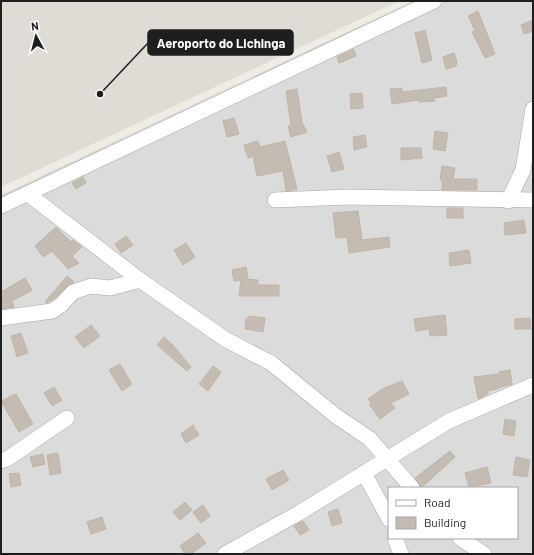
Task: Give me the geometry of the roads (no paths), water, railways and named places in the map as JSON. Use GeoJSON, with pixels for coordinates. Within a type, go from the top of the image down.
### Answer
{"type":"FeatureCollection","features":[{"type":"Feature","properties":{"kind":"street"},"geometry":{"type":"LineString","coordinates":[[1,206],[434,1]]}},
{"type":"Feature","properties":{"kind":"street"},"geometry":{"type":"LineString","coordinates":[[508,201],[523,170],[533,109]]}},
{"type":"Feature","properties":{"kind":"street"},"geometry":{"type":"LineString","coordinates":[[28,194],[140,280],[225,339],[271,363],[330,412],[370,439],[411,487]]}},
{"type":"Feature","properties":{"kind":"street"},"geometry":{"type":"LineString","coordinates":[[275,200],[348,197],[508,201],[533,200]]}},
{"type":"Feature","properties":{"kind":"street"},"geometry":{"type":"LineString","coordinates":[[1,318],[52,311],[61,305],[73,292],[91,286],[110,288],[140,280]]}},
{"type":"Feature","properties":{"kind":"street"},"geometry":{"type":"LineString","coordinates":[[225,554],[299,513],[449,422],[533,385]]}},
{"type":"Feature","properties":{"kind":"street"},"geometry":{"type":"LineString","coordinates":[[1,461],[7,460],[66,418]]}},
{"type":"Feature","properties":{"kind":"street"},"geometry":{"type":"LineString","coordinates":[[364,473],[388,517]]}},
{"type":"Feature","properties":{"kind":"street"},"geometry":{"type":"LineString","coordinates":[[396,539],[401,554]]}},
{"type":"Feature","properties":{"kind":"street"},"geometry":{"type":"LineString","coordinates":[[462,539],[484,554]]}},
{"type":"Feature","properties":{"kind":"place","name":"Aeroporto do Lichinga"},"geometry":{"type":"Point","coordinates":[100,94]}}]}
